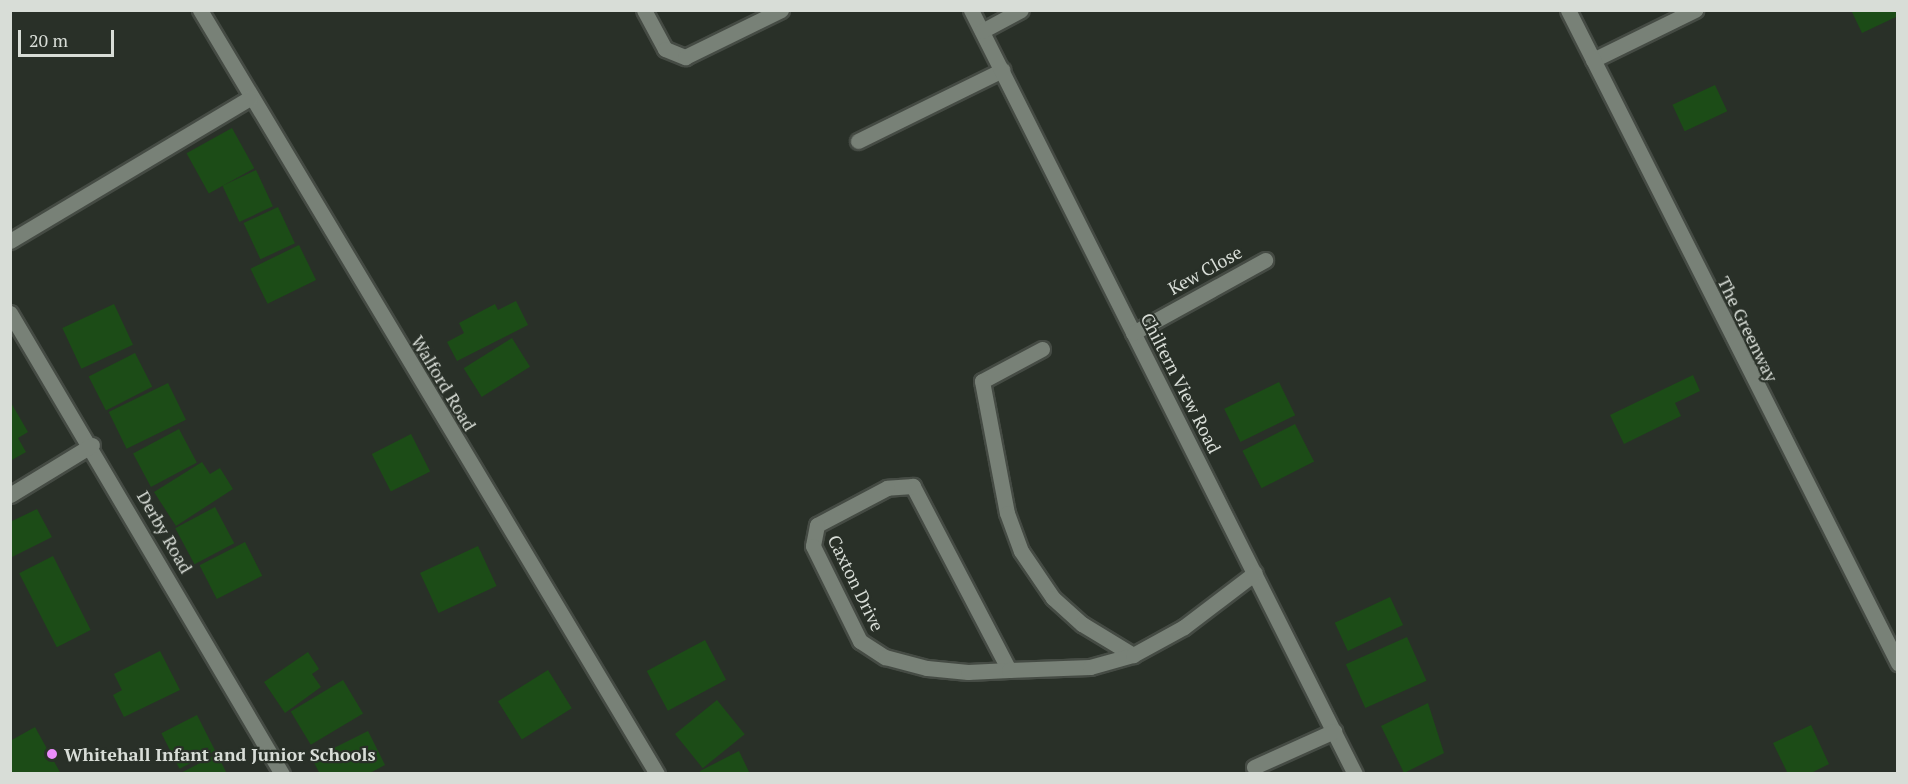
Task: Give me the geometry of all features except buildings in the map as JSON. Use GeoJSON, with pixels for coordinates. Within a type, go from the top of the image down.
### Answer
{"type":"FeatureCollection","features":[{"type":"Feature","properties":{"kind":"street","name":"Walford Road"},"geometry":{"type":"LineString","coordinates":[[200,10],[250,98],[657,774]]}},
{"type":"Feature","properties":{"kind":"street"},"geometry":{"type":"LineString","coordinates":[[644,10],[665,49],[685,57],[781,10]]}},
{"type":"Feature","properties":{"kind":"street","name":"Chiltern View Road"},"geometry":{"type":"LineString","coordinates":[[971,10],[1355,774]]}},
{"type":"Feature","properties":{"kind":"street"},"geometry":{"type":"LineString","coordinates":[[982,31],[1021,10]]}},
{"type":"Feature","properties":{"kind":"street","name":"The Greenway"},"geometry":{"type":"LineString","coordinates":[[1568,10],[1898,663]]}},
{"type":"Feature","properties":{"kind":"street"},"geometry":{"type":"LineString","coordinates":[[1593,60],[1695,10]]}},
{"type":"Feature","properties":{"kind":"street"},"geometry":{"type":"LineString","coordinates":[[858,141],[1002,70]]}},
{"type":"Feature","properties":{"kind":"street"},"geometry":{"type":"LineString","coordinates":[[10,241],[250,98]]}},
{"type":"Feature","properties":{"kind":"street","name":"Kew Close"},"geometry":{"type":"LineString","coordinates":[[1133,333],[1265,260]]}},
{"type":"Feature","properties":{"kind":"street","name":"Derby Road"},"geometry":{"type":"LineString","coordinates":[[10,313],[92,445],[282,774]]}},
{"type":"Feature","properties":{"kind":"street"},"geometry":{"type":"LineString","coordinates":[[1042,349],[982,381],[1007,513],[1021,551],[1053,598],[1082,624],[1133,655]]}},
{"type":"Feature","properties":{"kind":"street"},"geometry":{"type":"LineString","coordinates":[[10,495],[92,445]]}},
{"type":"Feature","properties":{"kind":"street","name":"Caxton Drive"},"geometry":{"type":"LineString","coordinates":[[1009,670],[913,486],[887,488],[817,525],[813,546],[864,646],[927,668],[1009,670],[1090,667],[1133,655],[1184,627],[1255,573]]}},
{"type":"Feature","properties":{"kind":"street"},"geometry":{"type":"LineString","coordinates":[[1254,767],[1334,731]]}},
{"type":"Feature","properties":{"kind":"place","name":"Whitehall Infant and Junior Schools"},"geometry":{"type":"Point","coordinates":[52,754]}}]}
